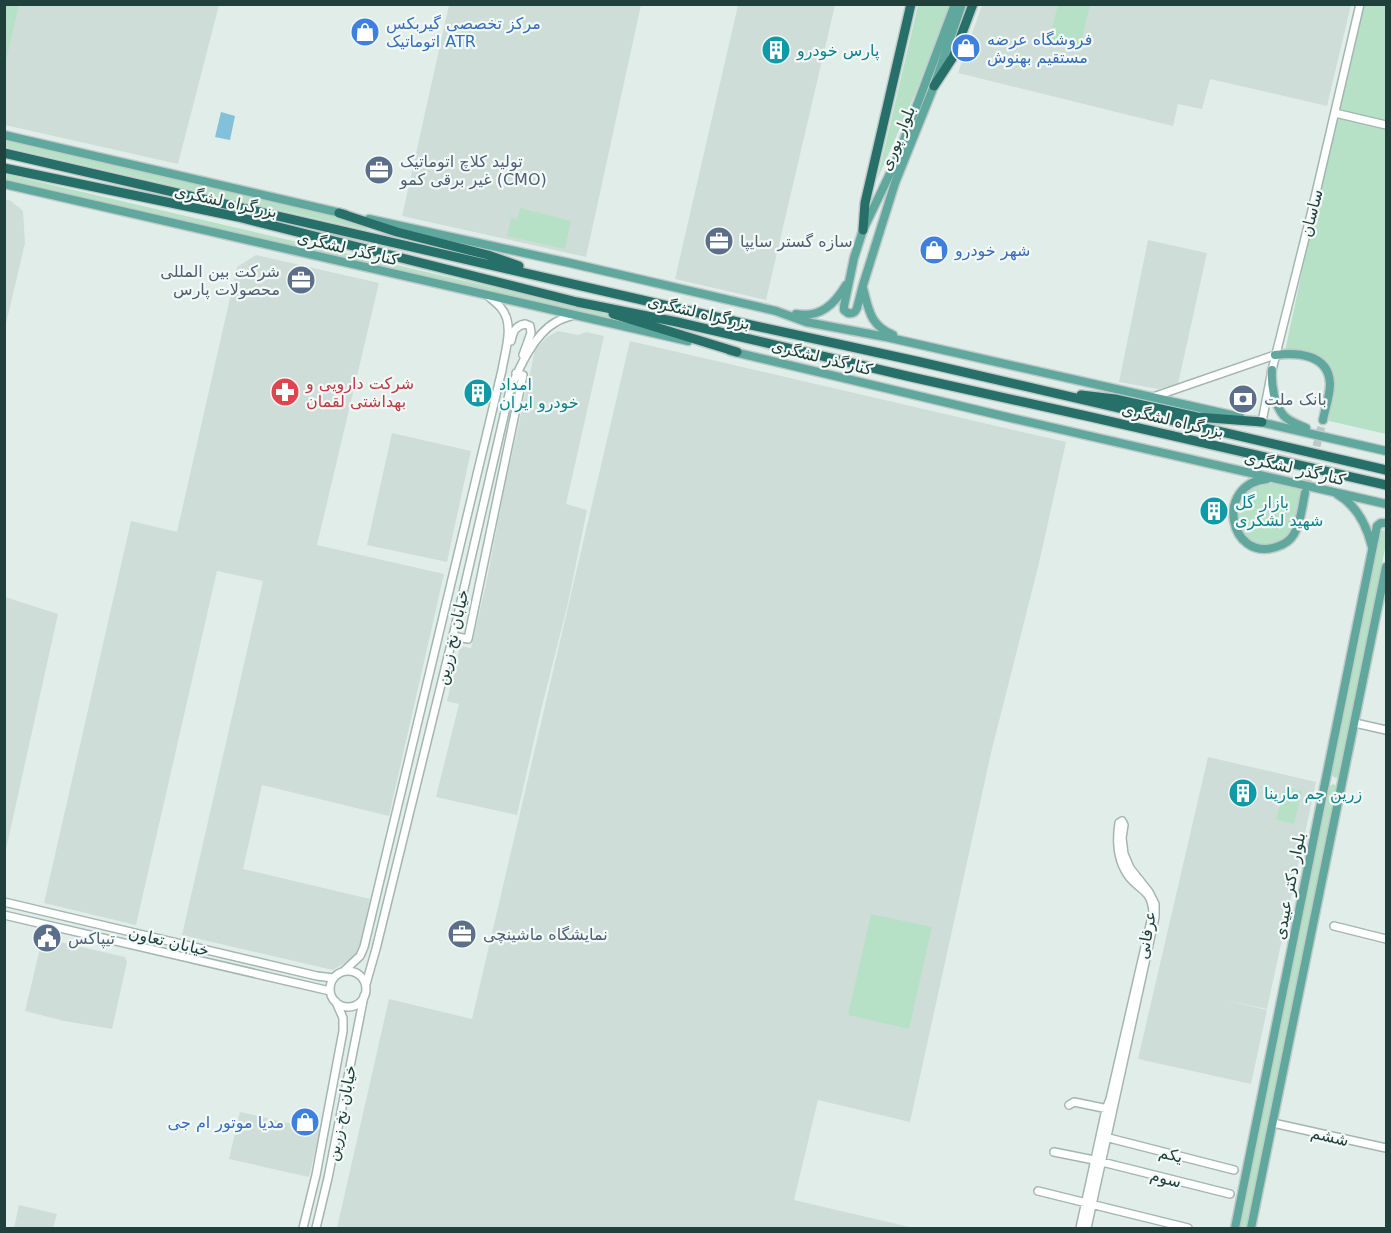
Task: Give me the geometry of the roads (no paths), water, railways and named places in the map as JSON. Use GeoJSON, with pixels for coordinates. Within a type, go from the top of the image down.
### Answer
{"type":"FeatureCollection","features":[{"type":"Feature","properties":{"kind":"highway"},"geometry":{"type":"LineString","coordinates":[[863,230],[865,203],[912,4]]}},
{"type":"Feature","properties":{"kind":"highway"},"geometry":{"type":"LineString","coordinates":[[934,86],[953,57],[973,4]]}},
{"type":"Feature","properties":{"kind":"highway","name":"بزرگراه لشگری"},"geometry":{"type":"LineString","coordinates":[[4,153],[1386,470]]}},
{"type":"Feature","properties":{"kind":"highway","name":"بزرگراه لشگری"},"geometry":{"type":"LineString","coordinates":[[4,168],[238,217],[577,302],[676,322],[1386,485]]}},
{"type":"Feature","properties":{"kind":"highway"},"geometry":{"type":"LineString","coordinates":[[339,213],[397,232],[488,255],[549,279]]}},
{"type":"Feature","properties":{"kind":"highway"},"geometry":{"type":"LineString","coordinates":[[577,302],[737,352]]}},
{"type":"Feature","properties":{"kind":"highway"},"geometry":{"type":"LineString","coordinates":[[1052,393],[1101,396],[1197,417],[1262,422]]}},
{"type":"Feature","properties":{"kind":"main road","name":"بلوار پوری"},"geometry":{"type":"LineString","coordinates":[[955,4],[896,161],[863,230],[844,306],[848,314],[856,312],[895,183],[934,86],[962,4]]}},
{"type":"Feature","properties":{"kind":"main road","name":"کنارگذر لشگری"},"geometry":{"type":"LineString","coordinates":[[4,135],[776,311],[806,322],[912,343],[1386,450]]}},
{"type":"Feature","properties":{"kind":"main road","name":"کنارگذر لشگری"},"geometry":{"type":"LineString","coordinates":[[4,184],[1386,504]]}},
{"type":"Feature","properties":{"kind":"main road"},"geometry":{"type":"LineString","coordinates":[[776,311],[805,315],[816,314],[834,302],[849,280]]}},
{"type":"Feature","properties":{"kind":"main road"},"geometry":{"type":"LineString","coordinates":[[863,285],[874,321],[881,329],[912,343]]}},
{"type":"Feature","properties":{"kind":"main road"},"geometry":{"type":"LineString","coordinates":[[1275,355],[1306,355],[1317,360],[1325,369],[1330,386],[1323,420]]}},
{"type":"Feature","properties":{"kind":"main road"},"geometry":{"type":"LineString","coordinates":[[1272,370],[1273,390],[1285,417],[1297,425],[1319,432],[1322,436]]}},
{"type":"Feature","properties":{"kind":"main road"},"geometry":{"type":"LineString","coordinates":[[1276,478],[1260,480],[1249,485],[1234,505],[1236,529],[1245,542],[1265,549],[1284,544],[1292,537],[1299,522],[1305,493]]}},
{"type":"Feature","properties":{"kind":"main road"},"geometry":{"type":"LineString","coordinates":[[1332,491],[1355,510],[1367,531],[1372,550]]}},
{"type":"Feature","properties":{"kind":"main road","name":"بلوار دکتر عبیدی"},"geometry":{"type":"LineString","coordinates":[[1235,1228],[1377,525],[1386,523]]}},
{"type":"Feature","properties":{"kind":"main road","name":"بلوار دکتر عبیدی"},"geometry":{"type":"LineString","coordinates":[[1251,1228],[1386,567]]}},
{"type":"Feature","properties":{"kind":"street","name":"ساسان"},"geometry":{"type":"LineString","coordinates":[[1262,422],[1275,355],[1360,4]]}},
{"type":"Feature","properties":{"kind":"street"},"geometry":{"type":"LineString","coordinates":[[1335,113],[1386,125]]}},
{"type":"Feature","properties":{"kind":"street","name":"خیابان نخ زرین"},"geometry":{"type":"LineString","coordinates":[[344,971],[360,956],[364,947],[502,370],[508,322],[501,307],[487,295]]}},
{"type":"Feature","properties":{"kind":"street","name":"خیابان نخ زرین"},"geometry":{"type":"LineString","coordinates":[[366,984],[453,636],[510,390],[543,332],[555,322],[574,315]]}},
{"type":"Feature","properties":{"kind":"street"},"geometry":{"type":"LineString","coordinates":[[453,636],[468,639],[519,371],[531,333],[530,326],[519,325],[514,330],[502,370]]}},
{"type":"Feature","properties":{"kind":"street"},"geometry":{"type":"LineString","coordinates":[[1152,398],[1275,355]]}},
{"type":"Feature","properties":{"kind":"street"},"geometry":{"type":"LineString","coordinates":[[1355,723],[1386,730]]}},
{"type":"Feature","properties":{"kind":"street","name":"عرفانی"},"geometry":{"type":"LineString","coordinates":[[1080,1228],[1088,1204],[1098,1161],[1100,1136],[1109,1109],[1155,917],[1155,904],[1149,892],[1130,868],[1124,854],[1122,821],[1119,823],[1117,835],[1121,863],[1130,878],[1146,891],[1152,901],[1153,912],[1110,1099],[1109,1109],[1108,1138],[1098,1161]]}},
{"type":"Feature","properties":{"kind":"street","name":"خیابان تعاون"},"geometry":{"type":"LineString","coordinates":[[4,902],[333,978]]}},
{"type":"Feature","properties":{"kind":"street","name":"خیابان تعاون"},"geometry":{"type":"LineString","coordinates":[[4,915],[330,991]]}},
{"type":"Feature","properties":{"kind":"street"},"geometry":{"type":"LineString","coordinates":[[1334,926],[1386,939]]}},
{"type":"Feature","properties":{"kind":"street"},"geometry":{"type":"LineString","coordinates":[[344,971],[357,974],[366,984],[364,996],[355,1005],[348,1006],[336,1002],[330,991],[333,978],[344,971]]}},
{"type":"Feature","properties":{"kind":"street","name":"خیابان نخ زرین"},"geometry":{"type":"LineString","coordinates":[[316,1228],[364,996]]}},
{"type":"Feature","properties":{"kind":"street","name":"خیابان نخ زرین"},"geometry":{"type":"LineString","coordinates":[[303,1228],[344,1031],[343,1018],[336,1002]]}},
{"type":"Feature","properties":{"kind":"street"},"geometry":{"type":"LineString","coordinates":[[1069,1105],[1074,1102],[1109,1109]]}},
{"type":"Feature","properties":{"kind":"street","name":"ششم"},"geometry":{"type":"LineString","coordinates":[[1273,1123],[1386,1149]]}},
{"type":"Feature","properties":{"kind":"street","name":"یکم"},"geometry":{"type":"LineString","coordinates":[[1100,1136],[1234,1170]]}},
{"type":"Feature","properties":{"kind":"street","name":"سوم"},"geometry":{"type":"LineString","coordinates":[[1054,1152],[1230,1194]]}},
{"type":"Feature","properties":{"kind":"street"},"geometry":{"type":"LineString","coordinates":[[316,1174],[328,1178]]}},
{"type":"Feature","properties":{"kind":"street"},"geometry":{"type":"LineString","coordinates":[[1038,1191],[1188,1228]]}},
{"type":"Feature","properties":{"kind":"street","name":"عرفانی"},"geometry":{"type":"LineString","coordinates":[[1087,1228],[1088,1204]]}},
{"type":"Feature","properties":{"kind":"water"},"geometry":{"type":"Polygon","coordinates":[[[221,112],[235,116],[230,140],[215,137],[221,112]]]}},
{"type":"Feature","properties":{"kind":"tunnel"},"geometry":{"type":"LineString","coordinates":[[1305,493],[1323,420]]}},
{"type":"Feature","properties":{"kind":"place","name":"مرکز تخصصی گیربکس اتوماتیک ATR"},"geometry":{"type":"Point","coordinates":[365,32]}},
{"type":"Feature","properties":{"kind":"place","name":"فروشگاه عرضه مستقیم بهنوش"},"geometry":{"type":"Point","coordinates":[966,48]}},
{"type":"Feature","properties":{"kind":"place","name":"پارس خودرو"},"geometry":{"type":"Point","coordinates":[776,50]}},
{"type":"Feature","properties":{"kind":"place","name":"تولید کلاچ اتوماتیک غیر برقی کمو (CMO)"},"geometry":{"type":"Point","coordinates":[379,170]}},
{"type":"Feature","properties":{"kind":"place","name":"سازه گستر سایپا"},"geometry":{"type":"Point","coordinates":[719,241]}},
{"type":"Feature","properties":{"kind":"place","name":"شهر خودرو"},"geometry":{"type":"Point","coordinates":[934,250]}},
{"type":"Feature","properties":{"kind":"place","name":"شرکت بین المللی محصولات پارس"},"geometry":{"type":"Point","coordinates":[301,280]}},
{"type":"Feature","properties":{"kind":"place","name":"شرکت دارویی و بهداشتی لقمان"},"geometry":{"type":"Point","coordinates":[285,392]}},
{"type":"Feature","properties":{"kind":"place","name":"امداد خودرو ایران"},"geometry":{"type":"Point","coordinates":[478,393]}},
{"type":"Feature","properties":{"kind":"place","name":"بانک ملت"},"geometry":{"type":"Point","coordinates":[1243,399]}},
{"type":"Feature","properties":{"kind":"place","name":"بازار گل شهید لشکری"},"geometry":{"type":"Point","coordinates":[1214,511]}},
{"type":"Feature","properties":{"kind":"place","name":"زرین جم مارینا"},"geometry":{"type":"Point","coordinates":[1243,793]}},
{"type":"Feature","properties":{"kind":"place","name":"نمایشگاه ماشینچی"},"geometry":{"type":"Point","coordinates":[462,934]}},
{"type":"Feature","properties":{"kind":"place","name":"تیپاکس"},"geometry":{"type":"Point","coordinates":[47,938]}},
{"type":"Feature","properties":{"kind":"place","name":"مدیا موتور ام جی"},"geometry":{"type":"Point","coordinates":[305,1122]}}]}
